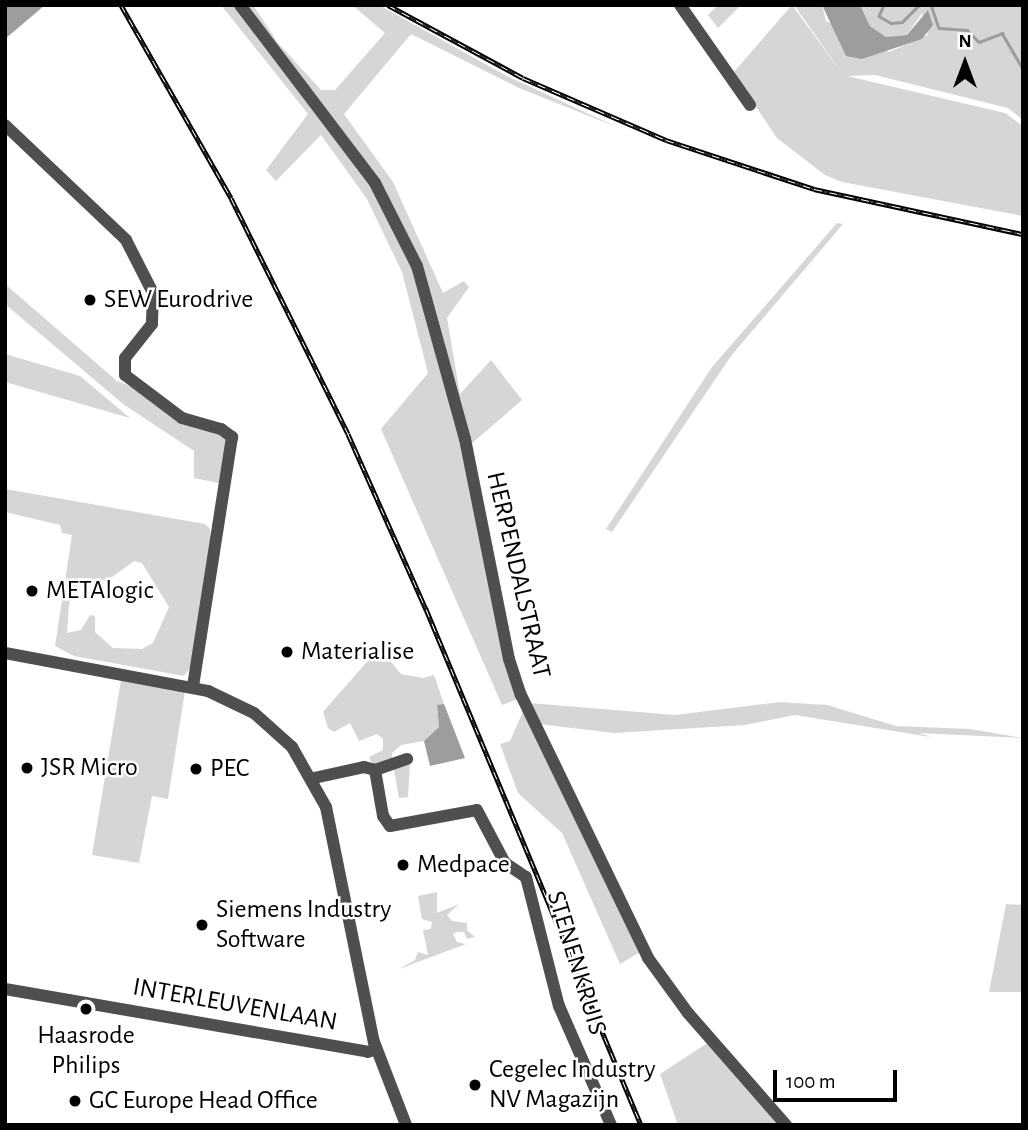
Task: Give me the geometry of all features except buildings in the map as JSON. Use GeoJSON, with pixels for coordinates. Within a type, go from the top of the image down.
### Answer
{"type":"FeatureCollection","features":[{"type":"Feature","properties":{"kind":"street","name":"HERPENDALSTRAAT"},"geometry":{"type":"LineString","coordinates":[[240,5],[327,114],[375,183],[422,281],[465,439],[509,659],[521,695],[648,958],[688,1013],[786,1125]]}},
{"type":"Feature","properties":{"kind":"street"},"geometry":{"type":"LineString","coordinates":[[680,5],[750,105]]}},
{"type":"Feature","properties":{"kind":"street"},"geometry":{"type":"LineString","coordinates":[[5,125],[126,240],[153,293],[152,324],[125,358],[125,375],[182,418],[221,429],[232,437],[192,687]]}},
{"type":"Feature","properties":{"kind":"street"},"geometry":{"type":"LineString","coordinates":[[5,653],[192,687],[254,713],[292,747],[314,778],[331,829],[376,1049],[406,1125]]}},
{"type":"Feature","properties":{"kind":"street"},"geometry":{"type":"LineString","coordinates":[[314,778],[364,767],[375,770],[407,759]]}},
{"type":"Feature","properties":{"kind":"street","name":"STENENKRUIS"},"geometry":{"type":"LineString","coordinates":[[375,770],[383,816],[390,826],[477,810],[505,863],[526,877],[559,1006],[611,1125]]}},
{"type":"Feature","properties":{"kind":"street","name":"INTERLEUVENLAAN"},"geometry":{"type":"LineString","coordinates":[[5,989],[368,1052],[376,1049]]}},
{"type":"Feature","properties":{"kind":"shaded area"},"geometry":{"type":"Polygon","coordinates":[[[5,5],[45,5],[5,39],[5,5]]]}},
{"type":"Feature","properties":{"kind":"shaded area"},"geometry":{"type":"Polygon","coordinates":[[[221,5],[253,5],[278,43],[321,90],[335,90],[385,33],[352,5],[379,5],[505,75],[619,128],[519,88],[411,34],[344,114],[393,182],[443,293],[464,281],[469,287],[447,318],[460,394],[491,360],[522,400],[470,445],[518,699],[502,705],[381,429],[428,373],[402,272],[367,199],[321,135],[276,181],[266,170],[308,114],[221,5]]]}},
{"type":"Feature","properties":{"kind":"shaded area"},"geometry":{"type":"Polygon","coordinates":[[[718,5],[741,5],[718,28],[708,15],[718,5]]]}},
{"type":"Feature","properties":{"kind":"shaded area"},"geometry":{"type":"Polygon","coordinates":[[[792,5],[844,76],[794,5],[822,5],[826,21],[889,52],[928,35],[922,13],[907,35],[886,37],[870,26],[860,5],[1023,7],[1023,120],[1008,108],[875,75],[847,76],[1005,113],[1023,126],[1023,216],[842,182],[825,175],[777,138],[733,73],[792,5]]]}},
{"type":"Feature","properties":{"kind":"shaded area"},"geometry":{"type":"Polygon","coordinates":[[[822,5],[860,5],[870,26],[886,37],[907,35],[928,10],[933,25],[922,39],[862,59],[846,56],[822,5]]]}},
{"type":"Feature","properties":{"kind":"shaded area"},"geometry":{"type":"Polygon","coordinates":[[[837,223],[843,224],[731,356],[612,532],[606,529],[712,367],[837,223]]]}},
{"type":"Feature","properties":{"kind":"shaded area"},"geometry":{"type":"Polygon","coordinates":[[[5,284],[117,381],[145,392],[182,418],[227,432],[228,485],[194,478],[194,451],[123,404],[5,304],[5,284]]]}},
{"type":"Feature","properties":{"kind":"shaded area"},"geometry":{"type":"Polygon","coordinates":[[[5,354],[80,376],[130,418],[5,382],[5,354]]]}},
{"type":"Feature","properties":{"kind":"shaded area"},"geometry":{"type":"Polygon","coordinates":[[[5,489],[205,524],[210,529],[211,548],[190,668],[184,676],[74,656],[55,646],[72,535],[62,533],[60,525],[5,512],[5,489]],[[134,561],[108,580],[79,578],[69,604],[67,633],[81,630],[90,615],[95,616],[95,632],[113,648],[142,649],[153,643],[169,607],[142,563],[134,561]]]}},
{"type":"Feature","properties":{"kind":"shaded area"},"geometry":{"type":"Polygon","coordinates":[[[379,648],[401,674],[423,678],[434,675],[444,704],[437,706],[439,727],[424,741],[401,745],[392,753],[392,762],[375,770],[369,757],[383,750],[383,739],[377,734],[359,741],[350,723],[334,732],[328,728],[323,712],[379,648]]]}},
{"type":"Feature","properties":{"kind":"shaded area"},"geometry":{"type":"Polygon","coordinates":[[[121,680],[185,691],[168,799],[152,796],[139,863],[92,855],[121,680]]]}},
{"type":"Feature","properties":{"kind":"shaded area"},"geometry":{"type":"Polygon","coordinates":[[[780,702],[827,705],[896,726],[970,729],[1023,738],[919,733],[931,737],[795,715],[745,725],[614,733],[539,724],[529,703],[675,715],[780,702]]]}},
{"type":"Feature","properties":{"kind":"shaded area"},"geometry":{"type":"Polygon","coordinates":[[[444,704],[465,758],[430,766],[424,741],[439,727],[437,705],[444,704]]]}},
{"type":"Feature","properties":{"kind":"shaded area"},"geometry":{"type":"Polygon","coordinates":[[[525,707],[642,951],[620,964],[562,833],[518,793],[500,744],[510,741],[525,707]]]}},
{"type":"Feature","properties":{"kind":"shaded area"},"geometry":{"type":"Polygon","coordinates":[[[410,763],[408,797],[399,798],[393,764],[410,763]]]}},
{"type":"Feature","properties":{"kind":"shaded area"},"geometry":{"type":"Polygon","coordinates":[[[437,892],[437,913],[459,904],[447,915],[452,921],[467,923],[467,930],[475,937],[467,939],[464,932],[457,932],[453,934],[457,942],[466,944],[399,969],[415,960],[418,952],[428,955],[423,930],[431,929],[432,922],[422,919],[418,896],[437,892]]]}},
{"type":"Feature","properties":{"kind":"shaded area"},"geometry":{"type":"Polygon","coordinates":[[[1006,904],[1023,905],[1023,992],[989,992],[1006,904]]]}},
{"type":"Feature","properties":{"kind":"shaded area"},"geometry":{"type":"Polygon","coordinates":[[[709,1042],[780,1125],[678,1125],[660,1074],[709,1042]]]}},
{"type":"Feature","properties":{"kind":"waterway"},"geometry":{"type":"LineString","coordinates":[[884,5],[879,16],[891,23],[902,22],[919,5]]}},
{"type":"Feature","properties":{"kind":"waterway"},"geometry":{"type":"LineString","coordinates":[[931,5],[939,28],[967,30],[979,42],[1002,33],[1023,69]]}},
{"type":"Feature","properties":{"kind":"railway"},"geometry":{"type":"LineString","coordinates":[[121,5],[231,198],[348,434],[426,609],[641,1125]]}},
{"type":"Feature","properties":{"kind":"railway"},"geometry":{"type":"LineString","coordinates":[[388,5],[523,78],[666,140],[814,189],[1023,234]]}},
{"type":"Feature","properties":{"kind":"place","name":"SEW Eurodrive"},"geometry":{"type":"Point","coordinates":[90,300]}},
{"type":"Feature","properties":{"kind":"place","name":"METAlogic"},"geometry":{"type":"Point","coordinates":[32,591]}},
{"type":"Feature","properties":{"kind":"place","name":"Materialise"},"geometry":{"type":"Point","coordinates":[287,652]}},
{"type":"Feature","properties":{"kind":"place","name":"JSR Micro"},"geometry":{"type":"Point","coordinates":[27,768]}},
{"type":"Feature","properties":{"kind":"place","name":"PEC"},"geometry":{"type":"Point","coordinates":[196,769]}},
{"type":"Feature","properties":{"kind":"place","name":"Medpace"},"geometry":{"type":"Point","coordinates":[403,865]}},
{"type":"Feature","properties":{"kind":"place","name":"Siemens Industry Software"},"geometry":{"type":"Point","coordinates":[202,925]}},
{"type":"Feature","properties":{"kind":"place","name":"Haasrode Philips"},"geometry":{"type":"Point","coordinates":[86,1009]}},
{"type":"Feature","properties":{"kind":"place","name":"Cegelec Industry NV Magazijn"},"geometry":{"type":"Point","coordinates":[475,1085]}},
{"type":"Feature","properties":{"kind":"place","name":"GC Europe Head Office"},"geometry":{"type":"Point","coordinates":[75,1101]}}]}
